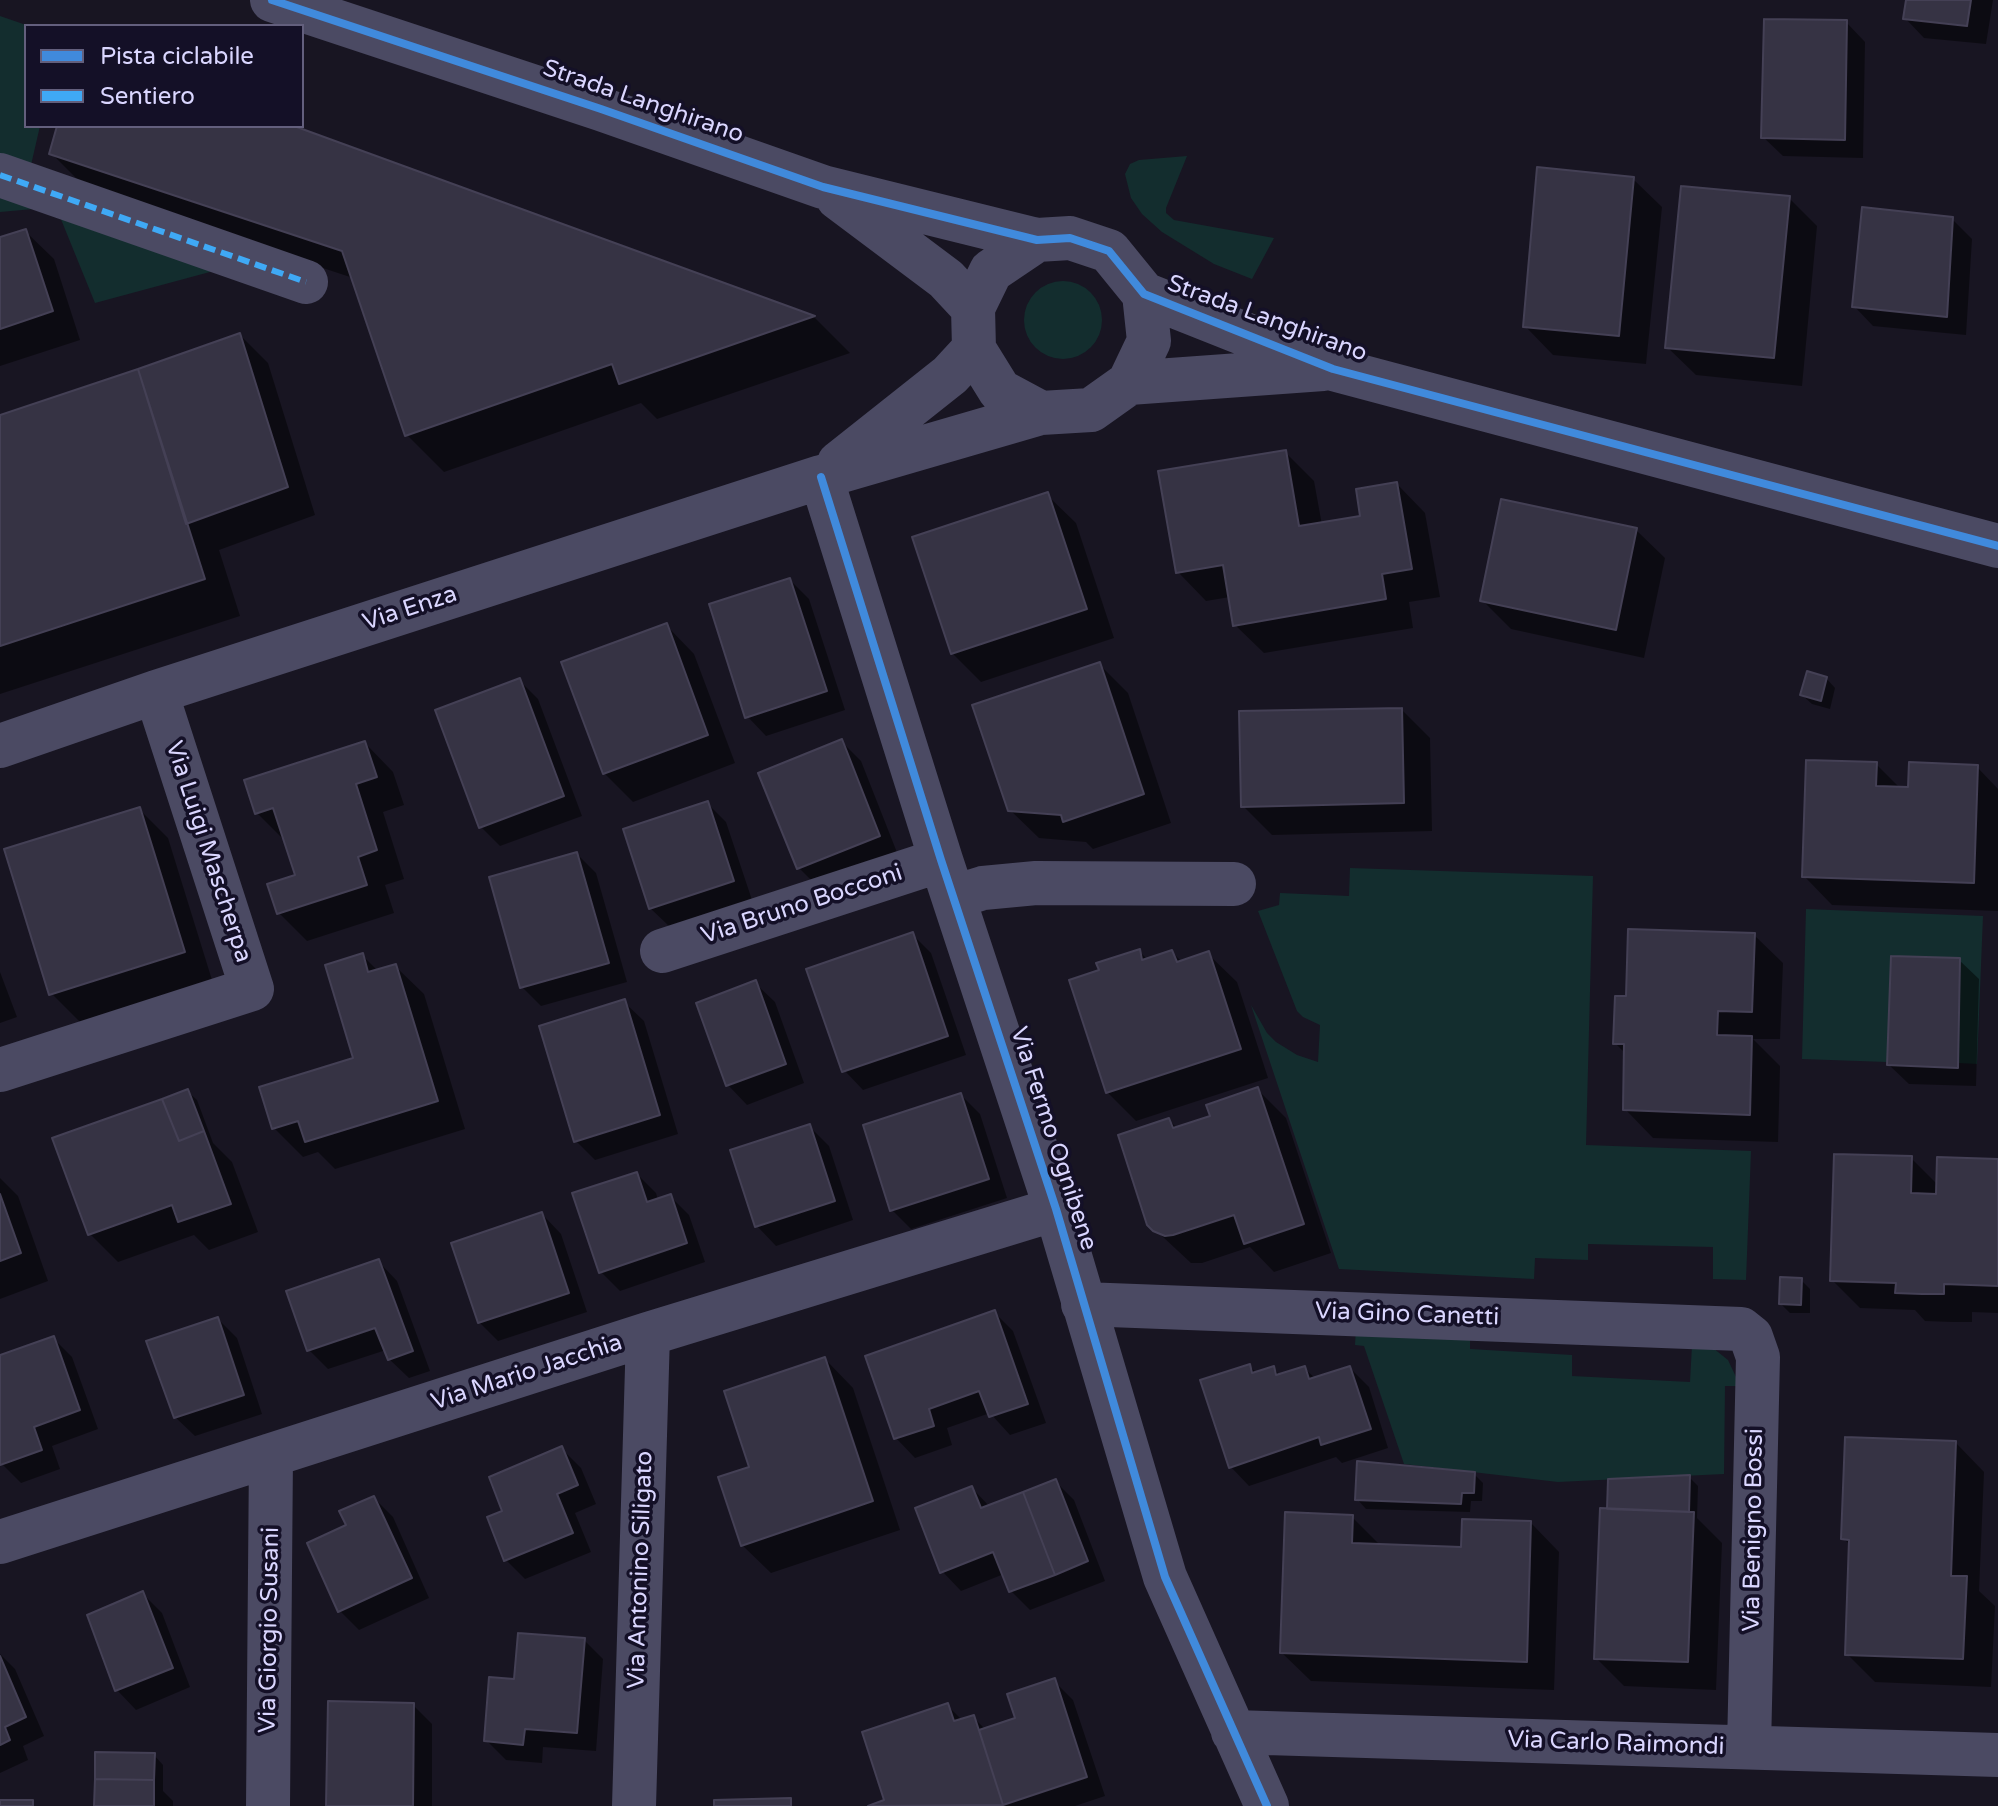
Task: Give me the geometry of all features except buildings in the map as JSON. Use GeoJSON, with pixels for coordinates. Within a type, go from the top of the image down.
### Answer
{"type":"FeatureCollection","features":[{"type":"Feature","properties":{"kind":"street","name":"Strada Langhirano"},"geometry":{"type":"LineString","coordinates":[[272,0],[601,109],[823,187],[1037,240],[1070,238],[1109,251],[1144,294],[1333,369],[1998,546]]}},
{"type":"Feature","properties":{"kind":"street"},"geometry":{"type":"LineString","coordinates":[[0,175],[306,282]]}},
{"type":"Feature","properties":{"kind":"street","name":"Strada Langhirano"},"geometry":{"type":"LineString","coordinates":[[823,187],[946,279],[974,328],[1000,391],[1041,413],[1091,410],[1129,383],[1149,341],[1144,294]]}},
{"type":"Feature","properties":{"kind":"street"},"geometry":{"type":"LineString","coordinates":[[974,328],[991,271],[1037,240]]}},
{"type":"Feature","properties":{"kind":"street","name":"Via Enza"},"geometry":{"type":"LineString","coordinates":[[821,477],[950,375],[974,328]]}},
{"type":"Feature","properties":{"kind":"street","name":"Strada Langhirano"},"geometry":{"type":"LineString","coordinates":[[1129,383],[1333,369]]}},
{"type":"Feature","properties":{"kind":"street","name":"Via Enza"},"geometry":{"type":"LineString","coordinates":[[0,746],[156,692],[821,477],[1041,413]]}},
{"type":"Feature","properties":{"kind":"street","name":"Via Fermo Ognibene"},"geometry":{"type":"LineString","coordinates":[[821,477],[1056,1209],[1165,1577],[1267,1806]]}},
{"type":"Feature","properties":{"kind":"street","name":"Via Luigi Mascherpa"},"geometry":{"type":"LineString","coordinates":[[0,1070],[252,989],[156,692]]}},
{"type":"Feature","properties":{"kind":"street","name":"Via Bruno Bocconi"},"geometry":{"type":"LineString","coordinates":[[662,951],[948,878],[983,888],[1036,883],[1234,884]]}},
{"type":"Feature","properties":{"kind":"street","name":"Via Mario Jacchia"},"geometry":{"type":"LineString","coordinates":[[0,1542],[648,1334],[1056,1209]]}},
{"type":"Feature","properties":{"kind":"street","name":"Via Gino Canetti"},"geometry":{"type":"LineString","coordinates":[[1083,1304],[1731,1327]]}},
{"type":"Feature","properties":{"kind":"street","name":"Via Benigno Bossi"},"geometry":{"type":"LineString","coordinates":[[1731,1327],[1741,1329],[1751,1337],[1758,1357],[1749,1747]]}},
{"type":"Feature","properties":{"kind":"street","name":"Via Antonino Siligato"},"geometry":{"type":"LineString","coordinates":[[634,1806],[648,1334]]}},
{"type":"Feature","properties":{"kind":"street","name":"Via Giorgio Susani"},"geometry":{"type":"LineString","coordinates":[[268,1806],[271,1455]]}},
{"type":"Feature","properties":{"kind":"street","name":"Via Carlo Raimondi"},"geometry":{"type":"LineString","coordinates":[[1233,1732],[1998,1755]]}},
{"type":"Feature","properties":{"kind":"green space"},"geometry":{"type":"Polygon","coordinates":[[[0,16],[24,24],[24,128],[40,128],[31,165],[232,266],[95,303],[56,207],[0,212],[0,16]]]}},
{"type":"Feature","properties":{"kind":"green space"},"geometry":{"type":"Polygon","coordinates":[[[1187,156],[1166,213],[1174,220],[1274,238],[1252,279],[1214,264],[1162,232],[1142,214],[1131,198],[1125,174],[1130,164],[1139,160],[1187,156]]]}},
{"type":"Feature","properties":{"kind":"green space"},"geometry":{"type":"Polygon","coordinates":[[[1063,281],[1078,284],[1090,293],[1099,305],[1102,320],[1099,335],[1090,347],[1078,356],[1063,359],[1048,356],[1036,347],[1027,335],[1024,320],[1027,305],[1036,293],[1048,284],[1063,281]]]}},
{"type":"Feature","properties":{"kind":"green space"},"geometry":{"type":"Polygon","coordinates":[[[1350,868],[1593,876],[1586,1145],[1751,1151],[1746,1280],[1713,1279],[1713,1247],[1588,1244],[1588,1260],[1535,1258],[1534,1279],[1339,1269],[1251,1005],[1267,1033],[1276,1042],[1297,1055],[1318,1062],[1320,1025],[1297,1011],[1258,911],[1279,905],[1280,893],[1349,896],[1350,868]]]}},
{"type":"Feature","properties":{"kind":"green space"},"geometry":{"type":"Polygon","coordinates":[[[1806,909],[1983,916],[1977,1064],[1958,1063],[1960,958],[1891,956],[1887,1062],[1802,1059],[1806,909]]]}},
{"type":"Feature","properties":{"kind":"green space"},"geometry":{"type":"Polygon","coordinates":[[[1356,1328],[1470,1334],[1470,1349],[1572,1355],[1572,1376],[1690,1382],[1692,1345],[1713,1348],[1728,1360],[1737,1386],[1725,1386],[1724,1474],[1558,1482],[1404,1464],[1364,1346],[1355,1345],[1356,1328]]]}},
{"type":"Feature","properties":{"kind":"marked path"},"geometry":{"type":"LineString","coordinates":[[0,175],[306,282]]}},
{"type":"Feature","properties":{"kind":"cycle path"},"geometry":{"type":"LineString","coordinates":[[272,0],[601,109],[823,187],[1037,240],[1070,238],[1109,251],[1144,294],[1333,369],[1998,546]]}},
{"type":"Feature","properties":{"kind":"cycle path"},"geometry":{"type":"LineString","coordinates":[[821,477],[941,860],[1056,1209],[1165,1577],[1267,1806]]}}]}
